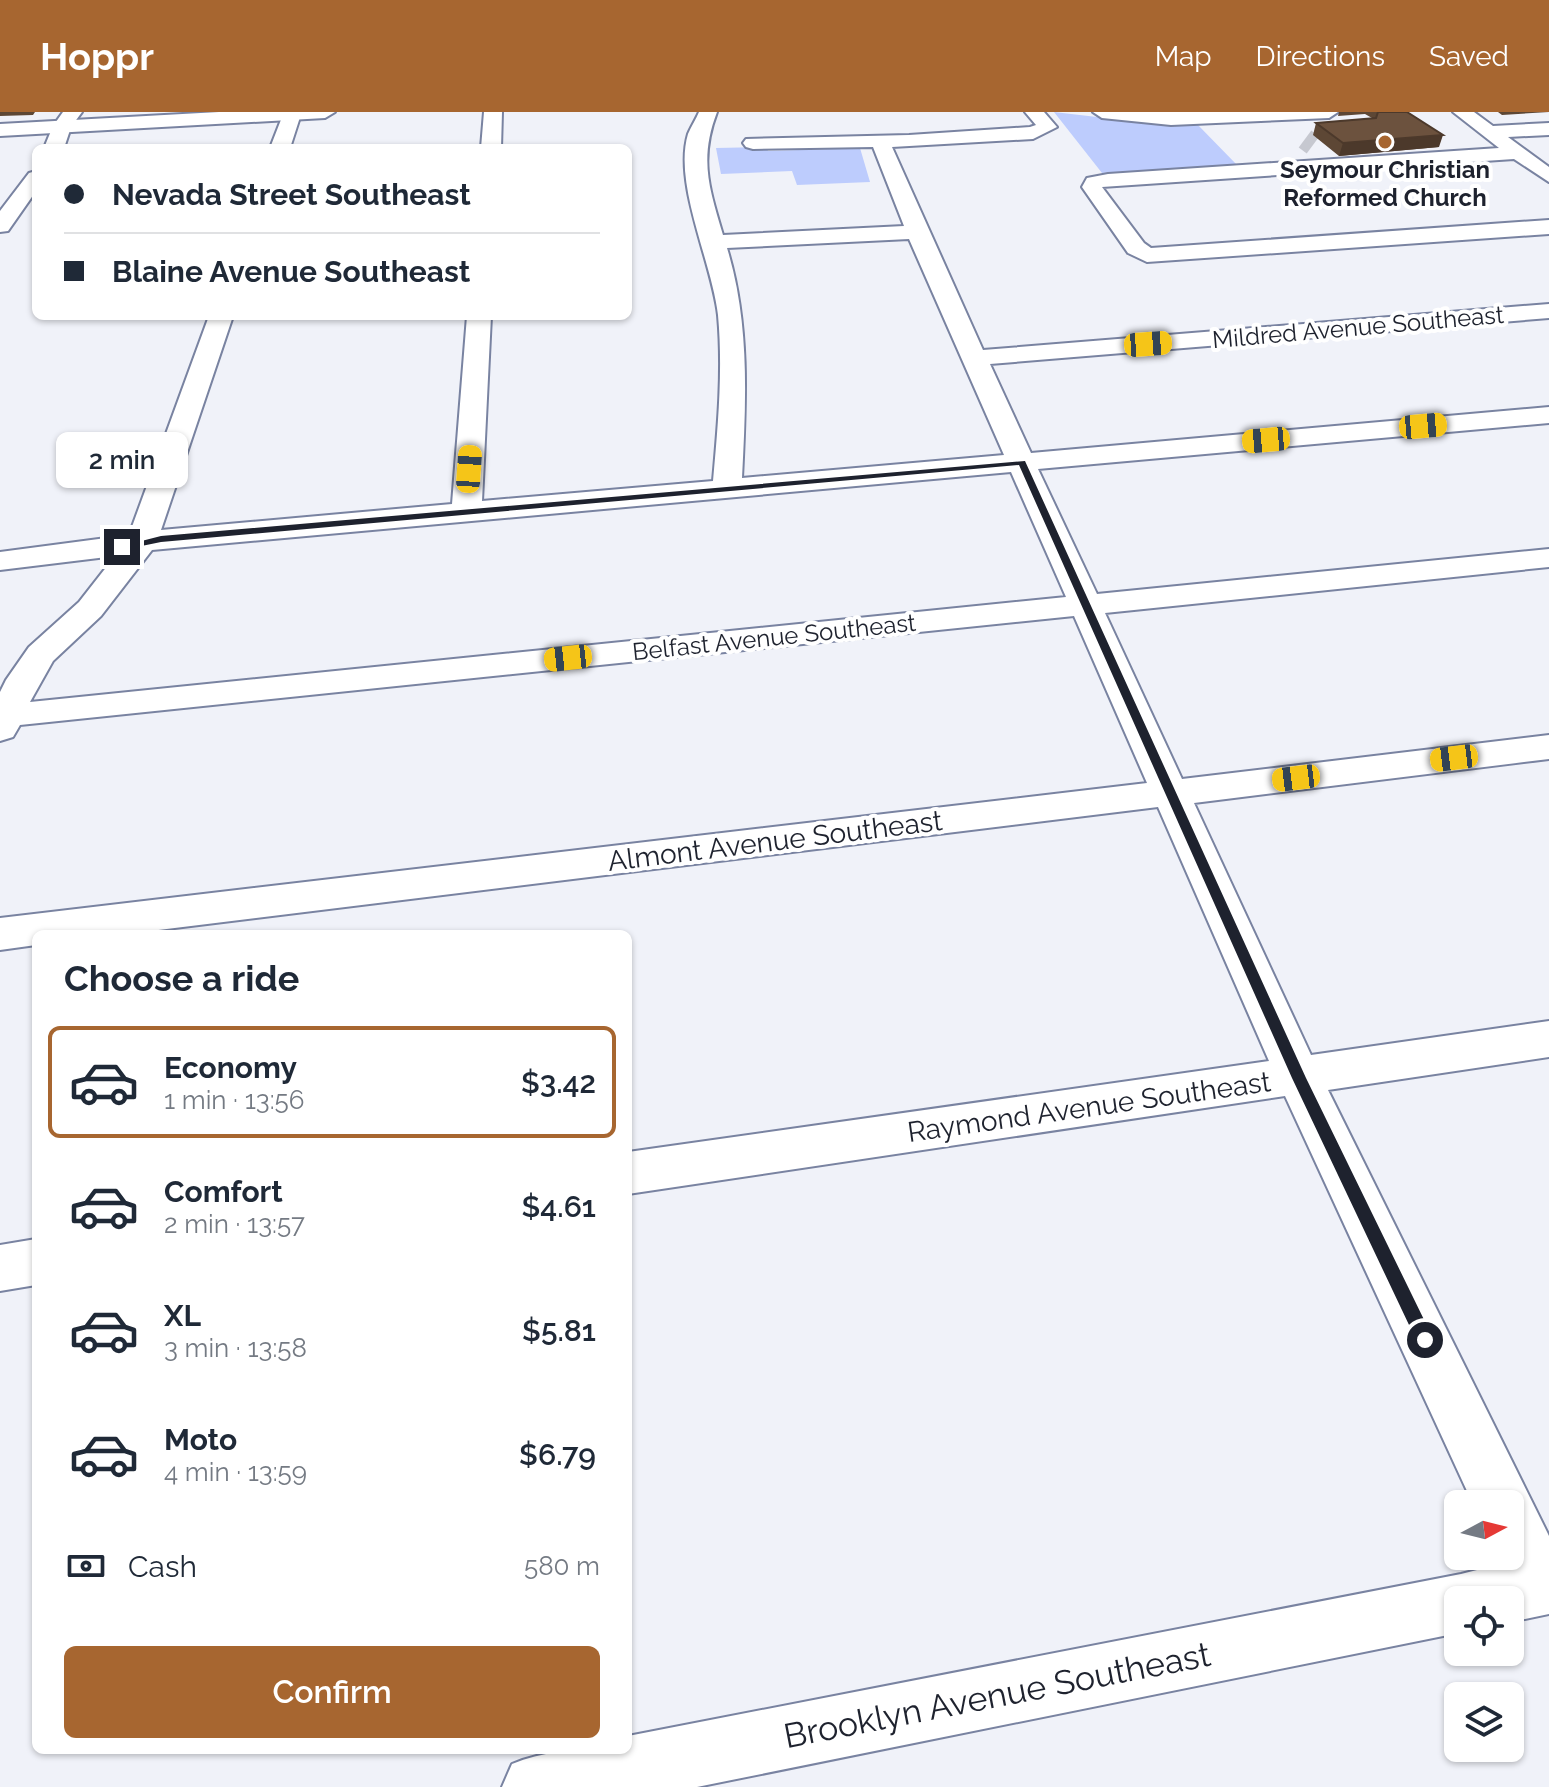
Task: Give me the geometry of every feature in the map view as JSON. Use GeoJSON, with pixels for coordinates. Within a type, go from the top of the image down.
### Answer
{"type":"FeatureCollection","features":[{"type":"Feature","properties":{"kind":"main road"},"geometry":{"type":"LineString","coordinates":[[0,130],[68,119],[325,112]]}},
{"type":"Feature","properties":{"kind":"street"},"geometry":{"type":"LineString","coordinates":[[491,144],[493,112]]}},
{"type":"Feature","properties":{"kind":"street"},"geometry":{"type":"LineString","coordinates":[[708,112],[697,136],[697,182],[716,242],[728,296],[733,390],[727,489]]}},
{"type":"Feature","properties":{"kind":"street"},"geometry":{"type":"LineString","coordinates":[[753,143],[909,141],[1033,133],[1048,127],[1034,112]]}},
{"type":"Feature","properties":{"kind":"street"},"geometry":{"type":"LineString","coordinates":[[1109,113],[1154,112]]}},
{"type":"Feature","properties":{"kind":"street"},"geometry":{"type":"LineString","coordinates":[[1109,113],[1153,119],[1218,114],[1252,116],[1329,112]]}},
{"type":"Feature","properties":{"kind":"street"},"geometry":{"type":"LineString","coordinates":[[1462,112],[1549,176]]}},
{"type":"Feature","properties":{"kind":"street"},"geometry":{"type":"LineString","coordinates":[[281,144],[292,114]]}},
{"type":"Feature","properties":{"kind":"street"},"geometry":{"type":"LineString","coordinates":[[1252,116],[1281,136],[1312,167]]}},
{"type":"Feature","properties":{"kind":"street"},"geometry":{"type":"LineString","coordinates":[[56,144],[68,119]]}},
{"type":"Feature","properties":{"kind":"street"},"geometry":{"type":"LineString","coordinates":[[1276,169],[1243,141],[1281,136],[1296,127],[1351,124]]}},
{"type":"Feature","properties":{"kind":"street"},"geometry":{"type":"LineString","coordinates":[[1490,132],[1549,129]]}},
{"type":"Feature","properties":{"kind":"street"},"geometry":{"type":"LineString","coordinates":[[879,139],[917,232],[1299,1078],[1496,1490]]}},
{"type":"Feature","properties":{"kind":"street"},"geometry":{"type":"LineString","coordinates":[[1313,145],[1337,165]]}},
{"type":"Feature","properties":{"kind":"street"},"geometry":{"type":"LineString","coordinates":[[1518,153],[1094,182],[1098,198],[1136,248],[1147,255],[1549,227]]}},
{"type":"Feature","properties":{"kind":"street"},"geometry":{"type":"LineString","coordinates":[[0,226],[32,182]]}},
{"type":"Feature","properties":{"kind":"street"},"geometry":{"type":"LineString","coordinates":[[716,242],[917,232]]}},
{"type":"Feature","properties":{"kind":"street","name":"Mildred Avenue Southeast"},"geometry":{"type":"LineString","coordinates":[[975,358],[1549,311]]}},
{"type":"Feature","properties":{"kind":"street"},"geometry":{"type":"LineString","coordinates":[[2,721],[41,654],[90,609],[141,543],[220,320]]}},
{"type":"Feature","properties":{"kind":"street"},"geometry":{"type":"LineString","coordinates":[[466,514],[479,320]]}},
{"type":"Feature","properties":{"kind":"street"},"geometry":{"type":"LineString","coordinates":[[0,561],[141,543],[1549,415]]}},
{"type":"Feature","properties":{"kind":"street","name":"Belfast Avenue Southeast"},"geometry":{"type":"LineString","coordinates":[[2,721],[1549,558]]}},
{"type":"Feature","properties":{"kind":"street","name":"Almont Avenue Southeast"},"geometry":{"type":"LineString","coordinates":[[33,930],[1549,747]]}},
{"type":"Feature","properties":{"kind":"street","name":"Almont Avenue Southeast"},"geometry":{"type":"LineString","coordinates":[[0,934],[32,930]]}},
{"type":"Feature","properties":{"kind":"street","name":"Raymond Avenue Southeast"},"geometry":{"type":"LineString","coordinates":[[632,1172],[1299,1078],[1549,1039]]}},
{"type":"Feature","properties":{"kind":"street"},"geometry":{"type":"LineString","coordinates":[[0,1268],[32,1263]]}},
{"type":"Feature","properties":{"kind":"street"},"geometry":{"type":"LineString","coordinates":[[1524,1544],[1546,1585],[1524,1589]]}},
{"type":"Feature","properties":{"kind":"street","name":"Brooklyn Avenue Southeast"},"geometry":{"type":"LineString","coordinates":[[535,1787],[1444,1606]]}},
{"type":"Feature","properties":{"kind":"shaded area"},"geometry":{"type":"Polygon","coordinates":[[[1054,112],[1157,124],[1197,124],[1237,165],[1102,173],[1054,112]]]}},
{"type":"Feature","properties":{"kind":"shaded area"},"geometry":{"type":"Polygon","coordinates":[[[766,147],[768,151],[860,148],[870,182],[797,185],[792,171],[721,174],[716,148],[766,147]]]}},
{"type":"Feature","properties":{"kind":"building"},"geometry":{"type":"Polygon","coordinates":[[[1378,112],[1407,112],[1443,135],[1343,143],[1316,123],[1376,118],[1378,112]]]}},
{"type":"Feature","properties":{"kind":"tunnel"},"geometry":{"type":"LineString","coordinates":[[1305,139],[1313,145]]}},
{"type":"Feature","properties":{"kind":"place","name":"Seymour Christian Reformed Church"},"geometry":{"type":"Point","coordinates":[1385,142]}},
{"type":"Feature","properties":{"kind":"route"},"geometry":{"type":"LineString","coordinates":[[122,547],[161,539],[1022,462],[1299,1078],[1425,1340]]}}]}
